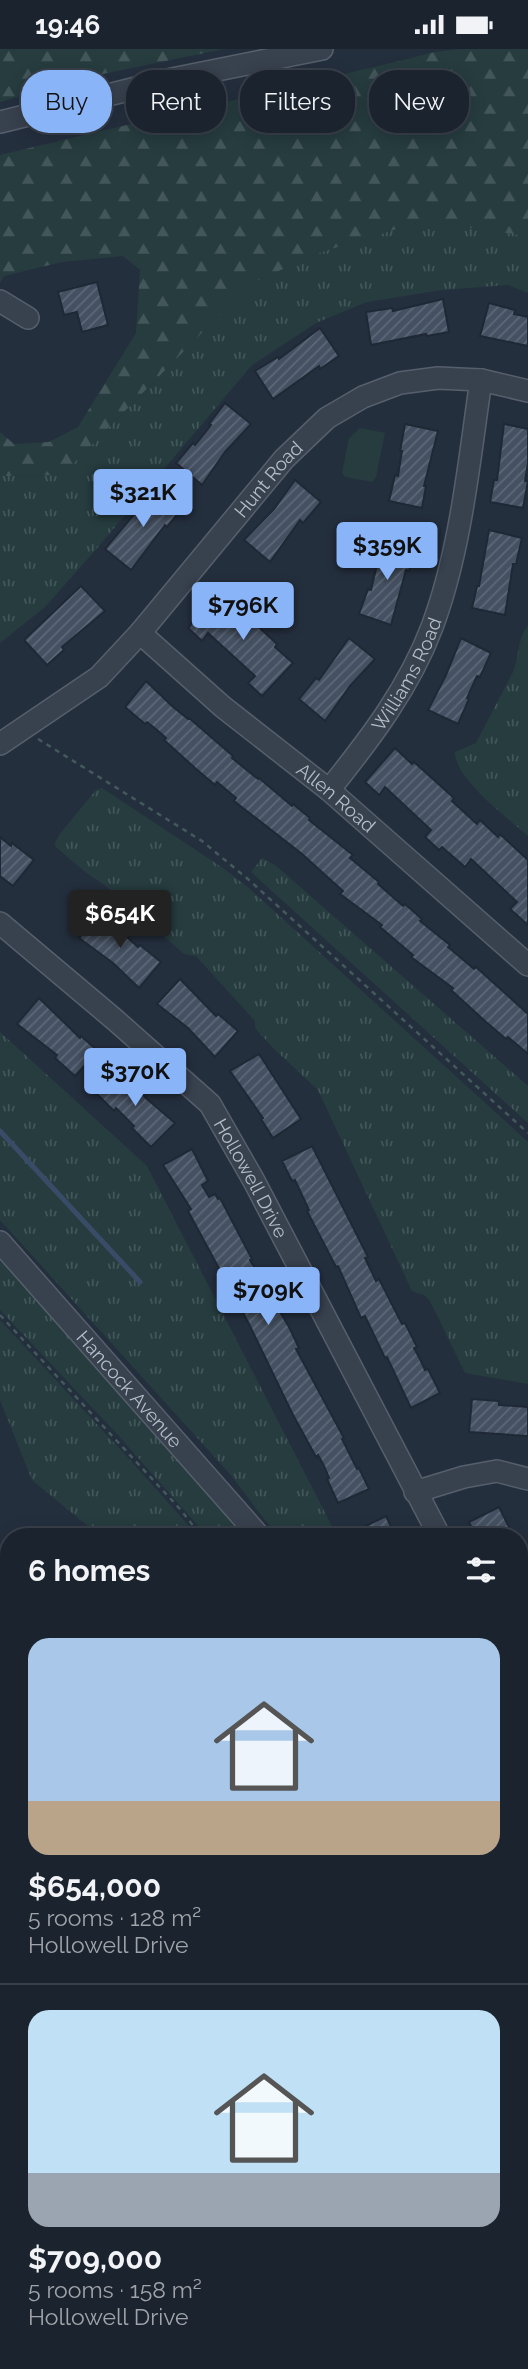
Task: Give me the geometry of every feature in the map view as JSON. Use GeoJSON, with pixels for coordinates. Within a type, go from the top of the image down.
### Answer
{"type":"FeatureCollection","features":[{"type":"Feature","properties":{"kind":"street"},"geometry":{"type":"LineString","coordinates":[[0,122],[172,79],[322,49]]}},
{"type":"Feature","properties":{"kind":"street"},"geometry":{"type":"LineString","coordinates":[[0,301],[29,318]]}},
{"type":"Feature","properties":{"kind":"street","name":"Hunt Road"},"geometry":{"type":"LineString","coordinates":[[0,744],[99,677],[140,633],[284,459],[327,418],[363,397],[400,383],[438,378],[481,380],[528,391]]}},
{"type":"Feature","properties":{"kind":"street","name":"Williams Road"},"geometry":{"type":"LineString","coordinates":[[330,790],[374,733],[403,686],[431,629],[444,592],[458,524],[481,380]]}},
{"type":"Feature","properties":{"kind":"street","name":"Allen Road"},"geometry":{"type":"LineString","coordinates":[[140,633],[223,706],[330,790],[528,965]]}},
{"type":"Feature","properties":{"kind":"street","name":"Hollowell Drive"},"geometry":{"type":"LineString","coordinates":[[0,923],[210,1104],[261,1193],[435,1528]]}},
{"type":"Feature","properties":{"kind":"street","name":"Hancock Avenue"},"geometry":{"type":"LineString","coordinates":[[0,1242],[252,1528]]}},
{"type":"Feature","properties":{"kind":"street"},"geometry":{"type":"LineString","coordinates":[[415,1492],[464,1477],[497,1471],[528,1479]]}},
{"type":"Feature","properties":{"kind":"path"},"geometry":{"type":"LineString","coordinates":[[35,737],[202,841],[249,880],[528,1133]]}},
{"type":"Feature","properties":{"kind":"path"},"geometry":{"type":"LineString","coordinates":[[0,1315],[195,1528]]}},
{"type":"Feature","properties":{"kind":"green space"},"geometry":{"type":"Polygon","coordinates":[[[0,49],[224,49],[112,72],[112,70],[21,70],[21,96],[0,102],[0,49]]]}},
{"type":"Feature","properties":{"kind":"green space"},"geometry":{"type":"Polygon","coordinates":[[[459,49],[528,49],[528,236],[423,221],[318,253],[250,284],[62,475],[0,476],[0,432],[14,444],[49,442],[78,427],[136,333],[140,270],[123,256],[62,262],[4,276],[0,283],[0,155],[93,133],[112,133],[112,129],[126,125],[126,133],[226,133],[226,102],[240,98],[240,133],[355,133],[355,71],[459,49]]]}},
{"type":"Feature","properties":{"kind":"green space"},"geometry":{"type":"Polygon","coordinates":[[[423,221],[528,236],[528,293],[508,285],[442,290],[367,302],[316,323],[252,365],[45,607],[0,643],[0,476],[62,475],[250,284],[318,253],[423,221]]]}},
{"type":"Feature","properties":{"kind":"green space"},"geometry":{"type":"Polygon","coordinates":[[[360,428],[385,433],[376,477],[372,482],[345,477],[342,473],[349,438],[360,428]]]}},
{"type":"Feature","properties":{"kind":"green space"},"geometry":{"type":"Polygon","coordinates":[[[528,626],[528,836],[473,786],[463,774],[455,752],[476,743],[513,672],[522,635],[528,626]]]}},
{"type":"Feature","properties":{"kind":"green space"},"geometry":{"type":"Polygon","coordinates":[[[102,788],[223,868],[250,889],[528,1142],[528,1384],[465,1373],[430,1301],[424,1295],[412,1291],[318,1090],[273,1048],[255,1028],[255,1021],[196,956],[184,954],[56,847],[59,835],[96,790],[102,788]]]}},
{"type":"Feature","properties":{"kind":"green space"},"geometry":{"type":"Polygon","coordinates":[[[262,858],[275,865],[528,1086],[528,1123],[251,872],[262,858]]]}},
{"type":"Feature","properties":{"kind":"green space"},"geometry":{"type":"Polygon","coordinates":[[[0,1032],[147,1166],[333,1528],[271,1528],[230,1474],[0,1220],[0,1032]]]}},
{"type":"Feature","properties":{"kind":"green space"},"geometry":{"type":"Polygon","coordinates":[[[0,1255],[242,1528],[200,1528],[118,1435],[0,1310],[0,1255]]]}},
{"type":"Feature","properties":{"kind":"green space"},"geometry":{"type":"Polygon","coordinates":[[[0,1320],[191,1528],[90,1528],[32,1480],[0,1400],[0,1320]]]}},
{"type":"Feature","properties":{"kind":"building"},"geometry":{"type":"Polygon","coordinates":[[[97,282],[108,325],[82,332],[77,312],[64,315],[58,292],[97,282]]]}},
{"type":"Feature","properties":{"kind":"building"},"geometry":{"type":"Polygon","coordinates":[[[443,299],[449,332],[371,345],[366,312],[392,308],[393,311],[443,299]]]}},
{"type":"Feature","properties":{"kind":"building"},"geometry":{"type":"Polygon","coordinates":[[[489,303],[515,310],[514,314],[528,317],[528,346],[480,336],[489,303]]]}},
{"type":"Feature","properties":{"kind":"building"},"geometry":{"type":"Polygon","coordinates":[[[320,328],[339,356],[320,369],[319,366],[273,399],[255,371],[278,357],[279,359],[320,328]]]}},
{"type":"Feature","properties":{"kind":"building"},"geometry":{"type":"Polygon","coordinates":[[[225,403],[251,424],[225,452],[202,485],[176,463],[193,443],[195,445],[225,403]]]}},
{"type":"Feature","properties":{"kind":"building"},"geometry":{"type":"Polygon","coordinates":[[[405,424],[438,431],[424,486],[422,508],[389,501],[395,475],[398,476],[405,424]]]}},
{"type":"Feature","properties":{"kind":"building"},"geometry":{"type":"Polygon","coordinates":[[[504,424],[528,429],[525,481],[528,481],[523,508],[490,502],[494,480],[497,480],[504,424]]]}},
{"type":"Feature","properties":{"kind":"building"},"geometry":{"type":"Polygon","coordinates":[[[295,480],[321,502],[303,523],[300,520],[270,562],[244,540],[274,509],[295,480]]]}},
{"type":"Feature","properties":{"kind":"building"},"geometry":{"type":"Polygon","coordinates":[[[156,488],[181,510],[167,527],[165,525],[131,570],[105,549],[156,488]]]}},
{"type":"Feature","properties":{"kind":"building"},"geometry":{"type":"Polygon","coordinates":[[[489,530],[522,538],[516,564],[513,564],[505,615],[472,608],[479,586],[489,530]]]}},
{"type":"Feature","properties":{"kind":"building"},"geometry":{"type":"Polygon","coordinates":[[[383,539],[415,549],[409,571],[406,570],[391,625],[359,614],[368,589],[371,590],[383,539]]]}},
{"type":"Feature","properties":{"kind":"building"},"geometry":{"type":"Polygon","coordinates":[[[81,586],[105,611],[62,647],[64,650],[47,665],[24,640],[81,586]]]}},
{"type":"Feature","properties":{"kind":"building"},"geometry":{"type":"Polygon","coordinates":[[[217,594],[234,610],[237,607],[277,644],[275,647],[293,663],[262,696],[248,683],[255,676],[208,633],[202,641],[188,628],[217,594]]]}},
{"type":"Feature","properties":{"kind":"building"},"geometry":{"type":"Polygon","coordinates":[[[349,638],[375,659],[350,686],[325,721],[299,699],[316,678],[319,680],[349,638]]]}},
{"type":"Feature","properties":{"kind":"building"},"geometry":{"type":"Polygon","coordinates":[[[461,638],[491,653],[480,677],[477,676],[458,724],[428,710],[461,638]]]}},
{"type":"Feature","properties":{"kind":"building"},"geometry":{"type":"Polygon","coordinates":[[[146,681],[233,756],[232,758],[292,806],[293,804],[353,855],[350,858],[379,882],[378,884],[403,906],[405,904],[422,919],[420,921],[450,945],[448,947],[474,969],[476,967],[528,1014],[528,1054],[486,1022],[451,990],[453,988],[411,957],[413,955],[380,927],[382,925],[340,894],[343,891],[302,854],[234,801],[236,798],[217,782],[215,785],[195,768],[164,740],[166,738],[157,730],[147,722],[145,724],[125,707],[146,681]]]}},
{"type":"Feature","properties":{"kind":"building"},"geometry":{"type":"Polygon","coordinates":[[[395,748],[454,798],[452,801],[477,824],[480,820],[498,837],[500,834],[528,860],[528,925],[510,909],[517,902],[471,859],[465,867],[442,847],[439,850],[425,837],[431,830],[385,787],[379,795],[365,782],[395,748]]]}},
{"type":"Feature","properties":{"kind":"building"},"geometry":{"type":"Polygon","coordinates":[[[0,837],[34,860],[13,886],[0,876],[0,837]]]}},
{"type":"Feature","properties":{"kind":"building"},"geometry":{"type":"Polygon","coordinates":[[[100,912],[138,947],[140,945],[161,962],[139,988],[113,963],[79,938],[100,912]]]}},
{"type":"Feature","properties":{"kind":"building"},"geometry":{"type":"Polygon","coordinates":[[[180,979],[216,1016],[218,1014],[238,1031],[215,1057],[188,1028],[157,1004],[180,979]]]}},
{"type":"Feature","properties":{"kind":"building"},"geometry":{"type":"Polygon","coordinates":[[[39,998],[80,1038],[81,1036],[98,1051],[75,1076],[55,1058],[57,1055],[17,1024],[39,998]]]}},
{"type":"Feature","properties":{"kind":"building"},"geometry":{"type":"Polygon","coordinates":[[[259,1054],[301,1119],[273,1138],[261,1119],[263,1118],[230,1071],[259,1054]]]}},
{"type":"Feature","properties":{"kind":"building"},"geometry":{"type":"Polygon","coordinates":[[[118,1068],[147,1099],[175,1123],[151,1147],[116,1108],[114,1111],[95,1092],[118,1068]]]}},
{"type":"Feature","properties":{"kind":"building"},"geometry":{"type":"Polygon","coordinates":[[[312,1146],[368,1257],[365,1258],[376,1281],[379,1279],[402,1324],[405,1323],[425,1370],[428,1369],[440,1393],[411,1408],[365,1316],[361,1318],[338,1266],[336,1267],[307,1211],[309,1210],[295,1180],[292,1181],[282,1161],[312,1146]]]}},
{"type":"Feature","properties":{"kind":"building"},"geometry":{"type":"Polygon","coordinates":[[[192,1149],[208,1181],[202,1185],[209,1197],[215,1194],[220,1198],[252,1259],[250,1260],[289,1327],[299,1348],[296,1349],[369,1489],[338,1503],[324,1466],[318,1455],[316,1457],[292,1413],[249,1324],[188,1211],[191,1209],[163,1165],[192,1149]]]}},
{"type":"Feature","properties":{"kind":"building"},"geometry":{"type":"Polygon","coordinates":[[[472,1399],[499,1401],[499,1405],[528,1407],[528,1436],[469,1432],[472,1399]]]}},
{"type":"Feature","properties":{"kind":"building"},"geometry":{"type":"Polygon","coordinates":[[[499,1507],[510,1528],[472,1528],[469,1522],[499,1507]]]}},
{"type":"Feature","properties":{"kind":"building"},"geometry":{"type":"Polygon","coordinates":[[[386,1516],[392,1528],[362,1528],[386,1516]]]}},
{"type":"Feature","properties":{"kind":"waterway"},"geometry":{"type":"LineString","coordinates":[[0,1131],[140,1282]]}}]}
